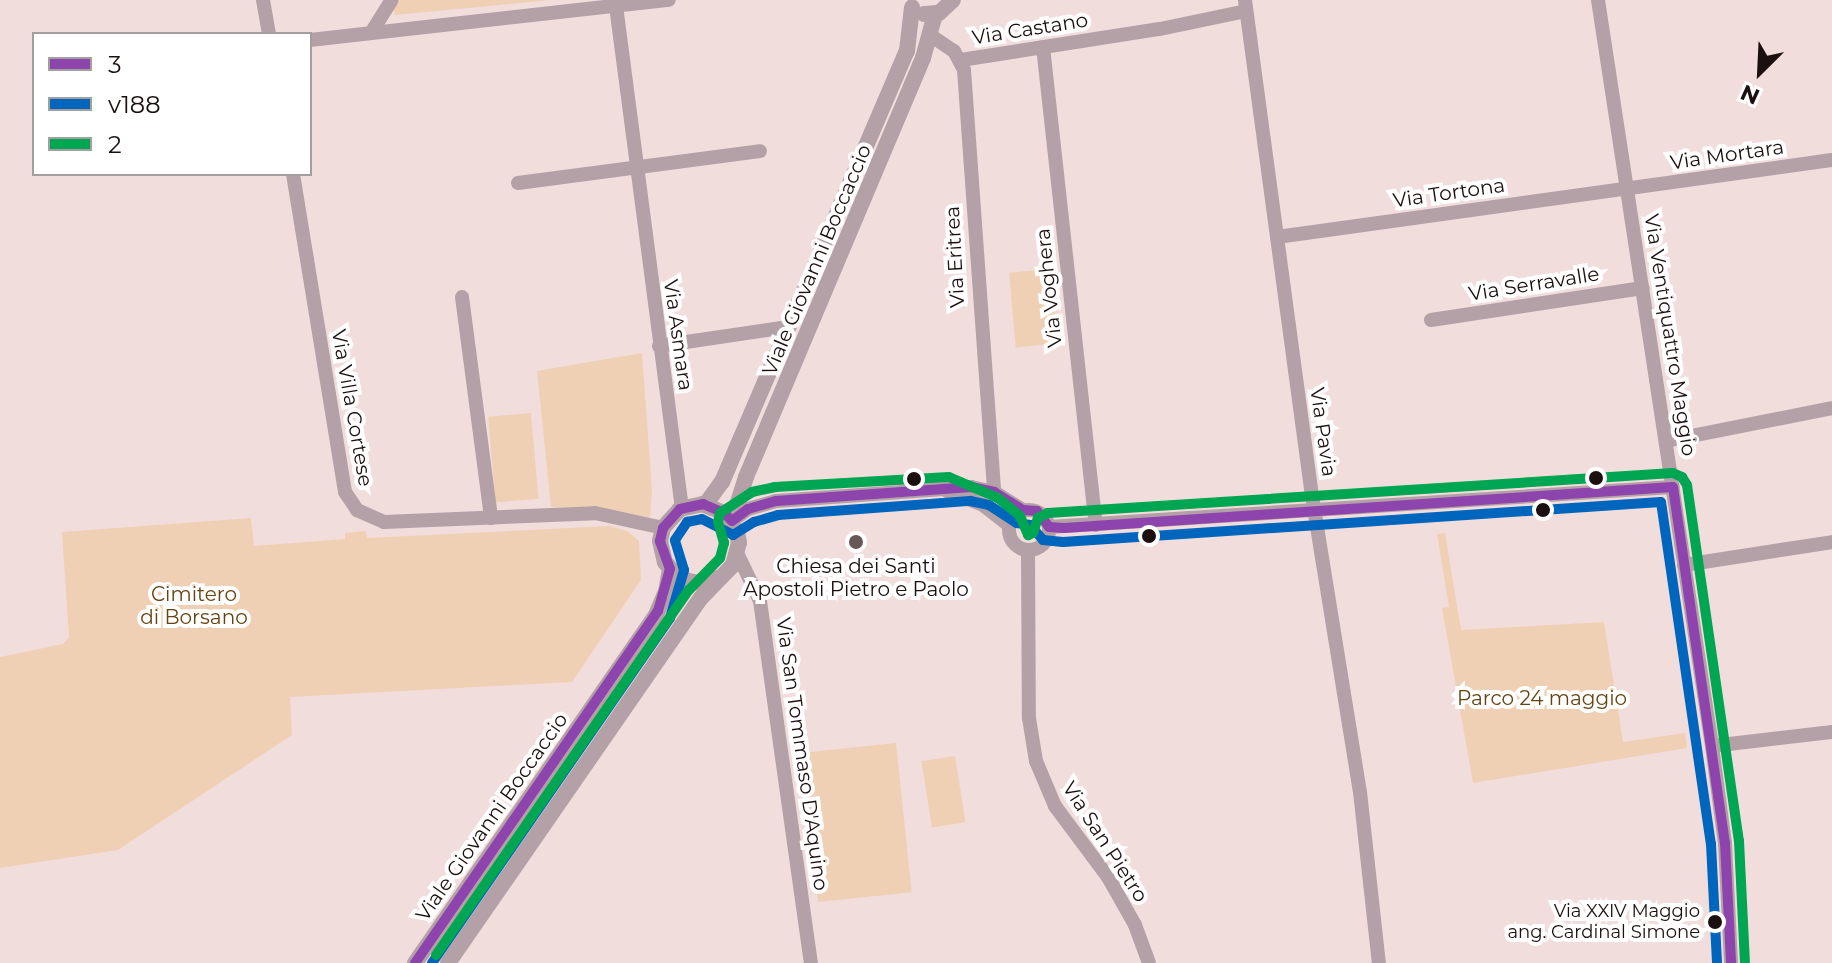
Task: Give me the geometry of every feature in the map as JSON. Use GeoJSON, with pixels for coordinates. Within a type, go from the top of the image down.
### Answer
{"type":"FeatureCollection","features":[{"type":"Feature","properties":{"kind":"street"},"geometry":{"type":"LineString","coordinates":[[263,0],[269,32]]}},
{"type":"Feature","properties":{"kind":"street"},"geometry":{"type":"LineString","coordinates":[[371,33],[392,0]]}},
{"type":"Feature","properties":{"kind":"street"},"geometry":{"type":"LineString","coordinates":[[312,40],[669,0]]}},
{"type":"Feature","properties":{"kind":"street"},"geometry":{"type":"LineString","coordinates":[[935,14],[946,9],[953,0]]}},
{"type":"Feature","properties":{"kind":"street","name":"Via Ventiquattro Maggio"},"geometry":{"type":"LineString","coordinates":[[1598,0],[1712,746],[1725,843],[1731,963]]}},
{"type":"Feature","properties":{"kind":"street","name":"Viale Giovanni Boccaccio"},"geometry":{"type":"LineString","coordinates":[[738,555],[737,532],[732,521],[746,477],[930,35],[935,14],[922,13],[909,4]]}},
{"type":"Feature","properties":{"kind":"street","name":"Viale Giovanni Boccaccio"},"geometry":{"type":"LineString","coordinates":[[705,505],[720,486],[907,51],[909,4]]}},
{"type":"Feature","properties":{"kind":"street","name":"Via Asmara"},"geometry":{"type":"LineString","coordinates":[[616,6],[682,509]]}},
{"type":"Feature","properties":{"kind":"street","name":"Via Castano"},"geometry":{"type":"LineString","coordinates":[[961,60],[1160,29],[1245,6]]}},
{"type":"Feature","properties":{"kind":"street","name":"Via Pavia"},"geometry":{"type":"LineString","coordinates":[[1245,6],[1315,511],[1360,792],[1379,963]]}},
{"type":"Feature","properties":{"kind":"street"},"geometry":{"type":"LineString","coordinates":[[930,35],[947,45],[961,60]]}},
{"type":"Feature","properties":{"kind":"street","name":"Via Voghera"},"geometry":{"type":"LineString","coordinates":[[1043,47],[1096,525]]}},
{"type":"Feature","properties":{"kind":"street","name":"Via Eritrea"},"geometry":{"type":"LineString","coordinates":[[961,60],[994,492]]}},
{"type":"Feature","properties":{"kind":"street"},"geometry":{"type":"LineString","coordinates":[[518,183],[760,151]]}},
{"type":"Feature","properties":{"kind":"street","name":"Via Mortara"},"geometry":{"type":"LineString","coordinates":[[1627,189],[1832,160]]}},
{"type":"Feature","properties":{"kind":"street","name":"Via Villa Cortese"},"geometry":{"type":"LineString","coordinates":[[293,176],[348,500],[359,512],[379,522],[595,513],[663,528]]}},
{"type":"Feature","properties":{"kind":"street","name":"Via Tortona"},"geometry":{"type":"LineString","coordinates":[[1277,237],[1627,189]]}},
{"type":"Feature","properties":{"kind":"street","name":"Via Serravalle"},"geometry":{"type":"LineString","coordinates":[[1431,320],[1643,288]]}},
{"type":"Feature","properties":{"kind":"street"},"geometry":{"type":"LineString","coordinates":[[462,297],[491,518]]}},
{"type":"Feature","properties":{"kind":"street"},"geometry":{"type":"LineString","coordinates":[[659,346],[788,327]]}},
{"type":"Feature","properties":{"kind":"street"},"geometry":{"type":"LineString","coordinates":[[1666,441],[1832,408]]}},
{"type":"Feature","properties":{"kind":"street"},"geometry":{"type":"LineString","coordinates":[[663,528],[682,509],[705,505],[724,513],[732,521],[752,507],[776,501],[971,487],[994,492],[1023,510],[1037,511],[1049,527]]}},
{"type":"Feature","properties":{"kind":"street"},"geometry":{"type":"LineString","coordinates":[[1049,527],[1673,487]]}},
{"type":"Feature","properties":{"kind":"street"},"geometry":{"type":"LineString","coordinates":[[947,491],[983,505],[1009,525],[1015,545],[1028,550],[1044,544],[1049,527]]}},
{"type":"Feature","properties":{"kind":"street"},"geometry":{"type":"LineString","coordinates":[[1009,525],[1023,510]]}},
{"type":"Feature","properties":{"kind":"street","name":"Viale Giovanni Boccaccio"},"geometry":{"type":"LineString","coordinates":[[415,963],[656,615],[666,592],[670,569],[662,554],[663,528]]}},
{"type":"Feature","properties":{"kind":"street"},"geometry":{"type":"LineString","coordinates":[[1684,565],[1832,542]]}},
{"type":"Feature","properties":{"kind":"street","name":"Via San Pietro"},"geometry":{"type":"LineString","coordinates":[[1028,550],[1029,718],[1036,761],[1055,806],[1108,877],[1135,925],[1149,963]]}},
{"type":"Feature","properties":{"kind":"street"},"geometry":{"type":"LineString","coordinates":[[448,963],[696,605],[738,555]]}},
{"type":"Feature","properties":{"kind":"street","name":"Via San Tommaso D'Aquino"},"geometry":{"type":"LineString","coordinates":[[738,555],[760,601],[811,963]]}},
{"type":"Feature","properties":{"kind":"street"},"geometry":{"type":"LineString","coordinates":[[670,569],[688,581],[701,583],[719,578]]}},
{"type":"Feature","properties":{"kind":"street"},"geometry":{"type":"LineString","coordinates":[[1712,746],[1832,732]]}},
{"type":"Feature","properties":{"kind":"green space"},"geometry":{"type":"Polygon","coordinates":[[[400,0],[551,0],[395,15],[393,10],[400,0]]]}},
{"type":"Feature","properties":{"kind":"green space"},"geometry":{"type":"Polygon","coordinates":[[[1051,269],[1058,344],[1016,347],[1009,273],[1051,269]]]}},
{"type":"Feature","properties":{"kind":"green space"},"geometry":{"type":"Polygon","coordinates":[[[642,353],[652,490],[650,518],[605,508],[551,507],[537,371],[642,353]]]}},
{"type":"Feature","properties":{"kind":"green space"},"geometry":{"type":"Polygon","coordinates":[[[531,413],[538,499],[496,502],[488,417],[531,413]]]}},
{"type":"Feature","properties":{"kind":"green space","name":"Cimitero di Borsano"},"geometry":{"type":"Polygon","coordinates":[[[251,518],[254,546],[345,539],[345,533],[366,531],[367,538],[609,526],[627,531],[639,541],[641,580],[572,682],[290,697],[292,735],[118,850],[0,868],[0,657],[63,644],[69,637],[62,532],[251,518]]]}},
{"type":"Feature","properties":{"kind":"green space","name":"Parco 24 maggio"},"geometry":{"type":"Polygon","coordinates":[[[1445,533],[1461,630],[1604,622],[1623,742],[1685,733],[1687,748],[1473,783],[1442,608],[1449,607],[1437,534],[1445,533]]]}},
{"type":"Feature","properties":{"kind":"green space"},"geometry":{"type":"Polygon","coordinates":[[[896,743],[912,892],[818,902],[803,753],[896,743]]]}},
{"type":"Feature","properties":{"kind":"green space"},"geometry":{"type":"Polygon","coordinates":[[[955,756],[965,822],[932,827],[921,761],[955,756]]]}},
{"type":"Feature","properties":{"kind":"transit line","name":"2"},"geometry":{"type":"LineString","coordinates":[[436,955],[689,590],[720,558],[724,543],[718,522],[720,513],[752,492],[775,487],[949,477],[998,498],[1020,516],[1028,535],[1033,533],[1038,518],[1048,513],[1673,473],[1682,477],[1687,485],[1739,841],[1745,962]]}},
{"type":"Feature","properties":{"kind":"transit line","name":"3"},"geometry":{"type":"LineString","coordinates":[[415,963],[658,611],[670,569],[660,541],[663,528],[680,509],[703,504],[724,513],[732,521],[748,509],[776,501],[971,487],[994,492],[1023,510],[1037,511],[1049,527],[1064,528],[1673,487],[1725,843],[1731,963]]}},
{"type":"Feature","properties":{"kind":"transit line","name":"v188"},"geometry":{"type":"LineString","coordinates":[[432,963],[670,618],[684,570],[675,540],[687,522],[702,519],[733,535],[754,522],[778,515],[970,501],[989,505],[1017,523],[1030,525],[1043,540],[1063,542],[1661,502],[1711,844],[1717,963]]}},
{"type":"Feature","properties":{"kind":"place","name":"Chiesa dei Santi Apostoli Pietro e Paolo"},"geometry":{"type":"Point","coordinates":[856,542]}},
{"type":"Feature","properties":{"kind":"place","name":"Via XXIV Maggio ang. Cardinal Simone"},"geometry":{"type":"Point","coordinates":[1715,922]}}]}
